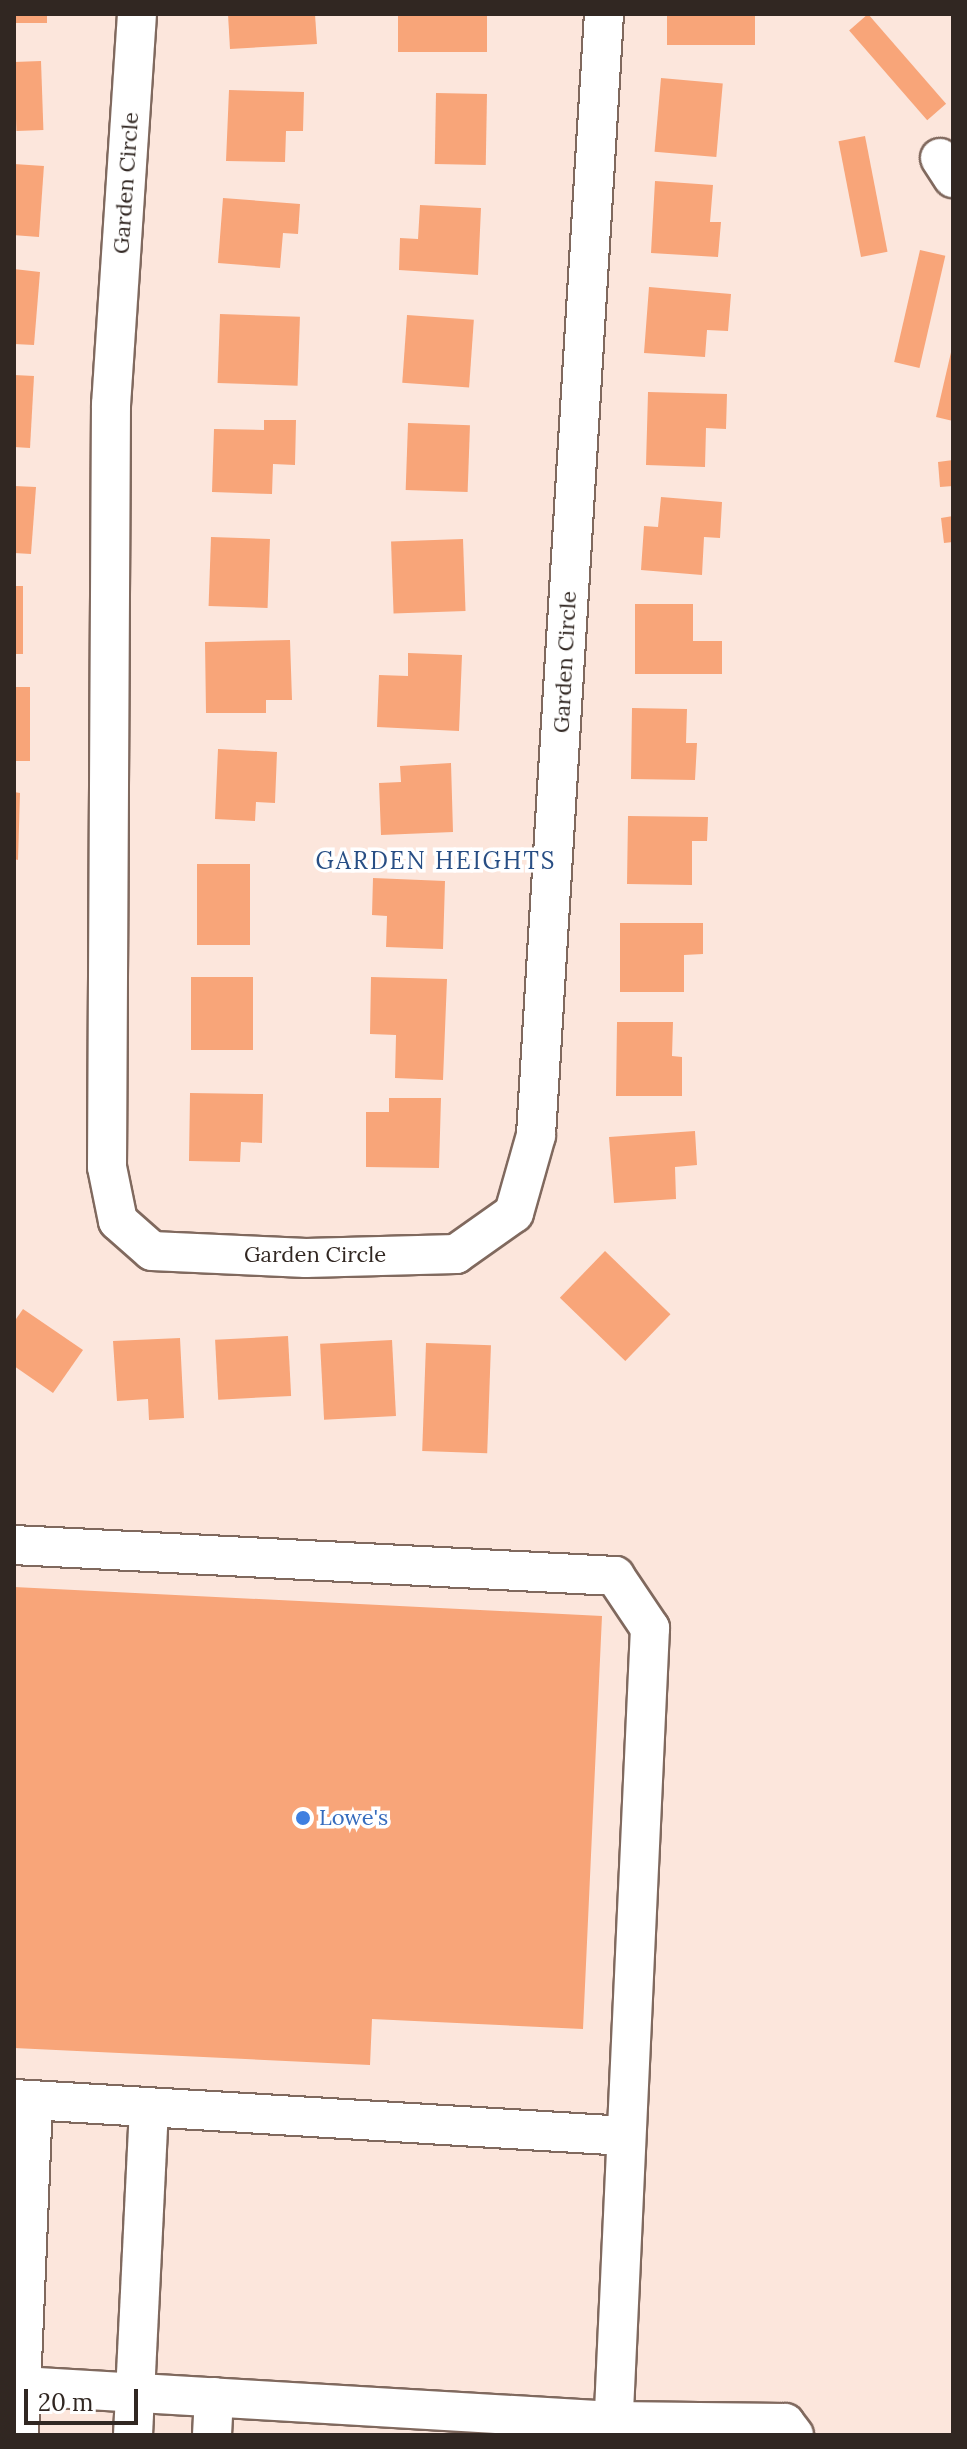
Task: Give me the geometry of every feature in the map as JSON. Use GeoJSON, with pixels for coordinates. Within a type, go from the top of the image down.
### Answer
{"type":"FeatureCollection","features":[{"type":"Feature","properties":{"kind":"street","name":"Garden Circle"},"geometry":{"type":"LineString","coordinates":[[137,14],[111,404],[107,1167],[118,1221],[152,1251],[306,1258],[456,1254],[514,1213],[536,1135],[604,14]]}},
{"type":"Feature","properties":{"kind":"street"},"geometry":{"type":"LineString","coordinates":[[14,1545],[615,1576],[650,1628],[613,2428]]}},
{"type":"Feature","properties":{"kind":"street"},"geometry":{"type":"LineString","coordinates":[[19,2435],[24,2099],[626,2136]]}},
{"type":"Feature","properties":{"kind":"street"},"geometry":{"type":"LineString","coordinates":[[133,2435],[149,2108]]}},
{"type":"Feature","properties":{"kind":"street"},"geometry":{"type":"LineString","coordinates":[[21,2386],[214,2397],[613,2428],[715,2429],[785,2423],[794,2435]]}},
{"type":"Feature","properties":{"kind":"street"},"geometry":{"type":"LineString","coordinates":[[212,2435],[214,2397]]}},
{"type":"Feature","properties":{"kind":"building"},"geometry":{"type":"Polygon","coordinates":[[[14,14],[47,14],[47,23],[14,23],[14,14]]]}},
{"type":"Feature","properties":{"kind":"building"},"geometry":{"type":"Polygon","coordinates":[[[228,14],[315,14],[317,44],[230,49],[228,14]]]}},
{"type":"Feature","properties":{"kind":"building"},"geometry":{"type":"Polygon","coordinates":[[[398,14],[487,14],[487,52],[398,52],[398,14]]]}},
{"type":"Feature","properties":{"kind":"building"},"geometry":{"type":"Polygon","coordinates":[[[667,14],[755,14],[755,45],[667,45],[667,14]]]}},
{"type":"Feature","properties":{"kind":"building"},"geometry":{"type":"Polygon","coordinates":[[[868,14],[946,104],[927,120],[849,30],[868,14]]]}},
{"type":"Feature","properties":{"kind":"building"},"geometry":{"type":"Polygon","coordinates":[[[41,61],[43,130],[16,131],[14,62],[41,61]]]}},
{"type":"Feature","properties":{"kind":"building"},"geometry":{"type":"Polygon","coordinates":[[[661,78],[723,83],[716,157],[655,152],[661,78]]]}},
{"type":"Feature","properties":{"kind":"building"},"geometry":{"type":"Polygon","coordinates":[[[229,90],[304,92],[303,131],[286,131],[285,162],[226,161],[229,90]]]}},
{"type":"Feature","properties":{"kind":"building"},"geometry":{"type":"Polygon","coordinates":[[[436,93],[487,94],[486,165],[435,164],[436,93]]]}},
{"type":"Feature","properties":{"kind":"building"},"geometry":{"type":"Polygon","coordinates":[[[865,136],[888,252],[861,257],[838,141],[865,136]]]}},
{"type":"Feature","properties":{"kind":"building"},"geometry":{"type":"Polygon","coordinates":[[[14,164],[44,166],[39,237],[14,235],[14,164]]]}},
{"type":"Feature","properties":{"kind":"building"},"geometry":{"type":"Polygon","coordinates":[[[655,181],[713,185],[710,222],[721,222],[718,257],[651,253],[655,181]]]}},
{"type":"Feature","properties":{"kind":"building"},"geometry":{"type":"Polygon","coordinates":[[[223,198],[300,204],[298,234],[283,233],[280,268],[218,263],[223,198]]]}},
{"type":"Feature","properties":{"kind":"building"},"geometry":{"type":"Polygon","coordinates":[[[420,205],[481,208],[478,275],[399,270],[400,238],[418,239],[420,205]]]}},
{"type":"Feature","properties":{"kind":"building"},"geometry":{"type":"Polygon","coordinates":[[[920,250],[945,256],[919,368],[894,362],[920,250]]]}},
{"type":"Feature","properties":{"kind":"building"},"geometry":{"type":"Polygon","coordinates":[[[14,269],[40,272],[34,345],[14,344],[14,269]]]}},
{"type":"Feature","properties":{"kind":"building"},"geometry":{"type":"Polygon","coordinates":[[[649,287],[731,294],[728,331],[707,330],[705,357],[644,353],[649,287]]]}},
{"type":"Feature","properties":{"kind":"building"},"geometry":{"type":"Polygon","coordinates":[[[220,314],[300,317],[298,386],[218,383],[220,314]]]}},
{"type":"Feature","properties":{"kind":"building"},"geometry":{"type":"Polygon","coordinates":[[[407,315],[474,320],[469,388],[402,383],[407,315]]]}},
{"type":"Feature","properties":{"kind":"building"},"geometry":{"type":"Polygon","coordinates":[[[953,348],[953,421],[936,417],[953,348]]]}},
{"type":"Feature","properties":{"kind":"building"},"geometry":{"type":"Polygon","coordinates":[[[14,375],[34,376],[30,448],[14,447],[14,375]]]}},
{"type":"Feature","properties":{"kind":"building"},"geometry":{"type":"Polygon","coordinates":[[[648,392],[727,394],[726,429],[706,428],[705,467],[646,465],[648,392]]]}},
{"type":"Feature","properties":{"kind":"building"},"geometry":{"type":"Polygon","coordinates":[[[264,420],[296,420],[295,465],[273,464],[272,494],[212,492],[214,429],[264,430],[264,420]]]}},
{"type":"Feature","properties":{"kind":"building"},"geometry":{"type":"Polygon","coordinates":[[[408,423],[470,425],[468,492],[406,490],[408,423]]]}},
{"type":"Feature","properties":{"kind":"building"},"geometry":{"type":"Polygon","coordinates":[[[953,460],[953,486],[940,487],[938,462],[953,460]]]}},
{"type":"Feature","properties":{"kind":"building"},"geometry":{"type":"Polygon","coordinates":[[[14,486],[36,487],[31,554],[14,553],[14,486]]]}},
{"type":"Feature","properties":{"kind":"building"},"geometry":{"type":"Polygon","coordinates":[[[661,497],[722,502],[720,538],[704,537],[702,575],[641,570],[644,526],[658,527],[661,497]]]}},
{"type":"Feature","properties":{"kind":"building"},"geometry":{"type":"Polygon","coordinates":[[[953,516],[953,542],[944,543],[941,518],[953,516]]]}},
{"type":"Feature","properties":{"kind":"building"},"geometry":{"type":"Polygon","coordinates":[[[211,537],[270,539],[268,608],[209,606],[211,537]]]}},
{"type":"Feature","properties":{"kind":"building"},"geometry":{"type":"Polygon","coordinates":[[[463,539],[466,611],[394,613],[391,542],[463,539]]]}},
{"type":"Feature","properties":{"kind":"building"},"geometry":{"type":"Polygon","coordinates":[[[14,586],[23,586],[23,654],[14,654],[14,586]]]}},
{"type":"Feature","properties":{"kind":"building"},"geometry":{"type":"Polygon","coordinates":[[[635,604],[693,604],[693,641],[722,641],[722,674],[635,674],[635,604]]]}},
{"type":"Feature","properties":{"kind":"building"},"geometry":{"type":"Polygon","coordinates":[[[290,640],[292,700],[266,700],[266,713],[206,713],[205,642],[290,640]]]}},
{"type":"Feature","properties":{"kind":"building"},"geometry":{"type":"Polygon","coordinates":[[[408,653],[462,655],[459,731],[377,727],[379,675],[408,676],[408,653]]]}},
{"type":"Feature","properties":{"kind":"building"},"geometry":{"type":"Polygon","coordinates":[[[14,687],[30,687],[30,761],[14,761],[14,687]]]}},
{"type":"Feature","properties":{"kind":"building"},"geometry":{"type":"Polygon","coordinates":[[[632,708],[687,709],[686,743],[697,743],[695,780],[631,779],[632,708]]]}},
{"type":"Feature","properties":{"kind":"building"},"geometry":{"type":"Polygon","coordinates":[[[218,749],[277,752],[275,803],[256,802],[255,821],[215,819],[218,749]]]}},
{"type":"Feature","properties":{"kind":"building"},"geometry":{"type":"Polygon","coordinates":[[[451,763],[453,832],[381,835],[379,783],[401,782],[400,766],[451,763]]]}},
{"type":"Feature","properties":{"kind":"building"},"geometry":{"type":"Polygon","coordinates":[[[14,792],[20,793],[18,860],[14,859],[14,792]]]}},
{"type":"Feature","properties":{"kind":"building"},"geometry":{"type":"Polygon","coordinates":[[[628,816],[708,817],[707,841],[692,841],[692,885],[627,884],[628,816]]]}},
{"type":"Feature","properties":{"kind":"building"},"geometry":{"type":"Polygon","coordinates":[[[197,864],[250,864],[250,945],[197,945],[197,864]]]}},
{"type":"Feature","properties":{"kind":"building"},"geometry":{"type":"Polygon","coordinates":[[[373,878],[445,881],[443,949],[386,947],[387,916],[372,915],[373,878]]]}},
{"type":"Feature","properties":{"kind":"building"},"geometry":{"type":"Polygon","coordinates":[[[620,923],[703,923],[703,954],[684,955],[684,992],[620,992],[620,923]]]}},
{"type":"Feature","properties":{"kind":"building"},"geometry":{"type":"Polygon","coordinates":[[[191,977],[253,977],[253,1050],[191,1050],[191,977]]]}},
{"type":"Feature","properties":{"kind":"building"},"geometry":{"type":"Polygon","coordinates":[[[371,977],[447,979],[443,1080],[395,1078],[396,1035],[370,1034],[371,977]]]}},
{"type":"Feature","properties":{"kind":"building"},"geometry":{"type":"Polygon","coordinates":[[[617,1022],[673,1022],[672,1056],[682,1057],[682,1096],[616,1096],[617,1022]]]}},
{"type":"Feature","properties":{"kind":"building"},"geometry":{"type":"Polygon","coordinates":[[[190,1093],[263,1094],[262,1143],[241,1142],[240,1162],[189,1161],[190,1093]]]}},
{"type":"Feature","properties":{"kind":"building"},"geometry":{"type":"Polygon","coordinates":[[[389,1098],[441,1098],[439,1168],[366,1167],[366,1112],[389,1112],[389,1098]]]}},
{"type":"Feature","properties":{"kind":"building"},"geometry":{"type":"Polygon","coordinates":[[[695,1131],[697,1165],[675,1167],[676,1199],[614,1203],[609,1137],[695,1131]]]}},
{"type":"Feature","properties":{"kind":"building"},"geometry":{"type":"Polygon","coordinates":[[[605,1251],[670,1314],[625,1361],[560,1298],[605,1251]]]}},
{"type":"Feature","properties":{"kind":"building"},"geometry":{"type":"Polygon","coordinates":[[[23,1309],[83,1350],[53,1393],[14,1366],[14,1322],[23,1309]]]}},
{"type":"Feature","properties":{"kind":"building"},"geometry":{"type":"Polygon","coordinates":[[[288,1336],[291,1396],[218,1400],[215,1340],[288,1336]]]}},
{"type":"Feature","properties":{"kind":"building"},"geometry":{"type":"Polygon","coordinates":[[[180,1338],[184,1418],[149,1420],[148,1399],[117,1401],[113,1341],[180,1338]]]}},
{"type":"Feature","properties":{"kind":"building"},"geometry":{"type":"Polygon","coordinates":[[[392,1340],[396,1416],[324,1420],[320,1344],[392,1340]]]}},
{"type":"Feature","properties":{"kind":"building"},"geometry":{"type":"Polygon","coordinates":[[[426,1343],[491,1345],[487,1453],[422,1451],[426,1343]]]}},
{"type":"Feature","properties":{"kind":"building","name":"Lowe's"},"geometry":{"type":"Polygon","coordinates":[[[14,1587],[602,1616],[583,2029],[372,2019],[370,2065],[14,2048],[14,1587]]]}},
{"type":"Feature","properties":{"kind":"place","name":"Lowe's"},"geometry":{"type":"Point","coordinates":[303,1818]}},
{"type":"Feature","properties":{"kind":"district","name":"GARDEN HEIGHTS"},"geometry":{"type":"Point","coordinates":[436,861]}}]}
